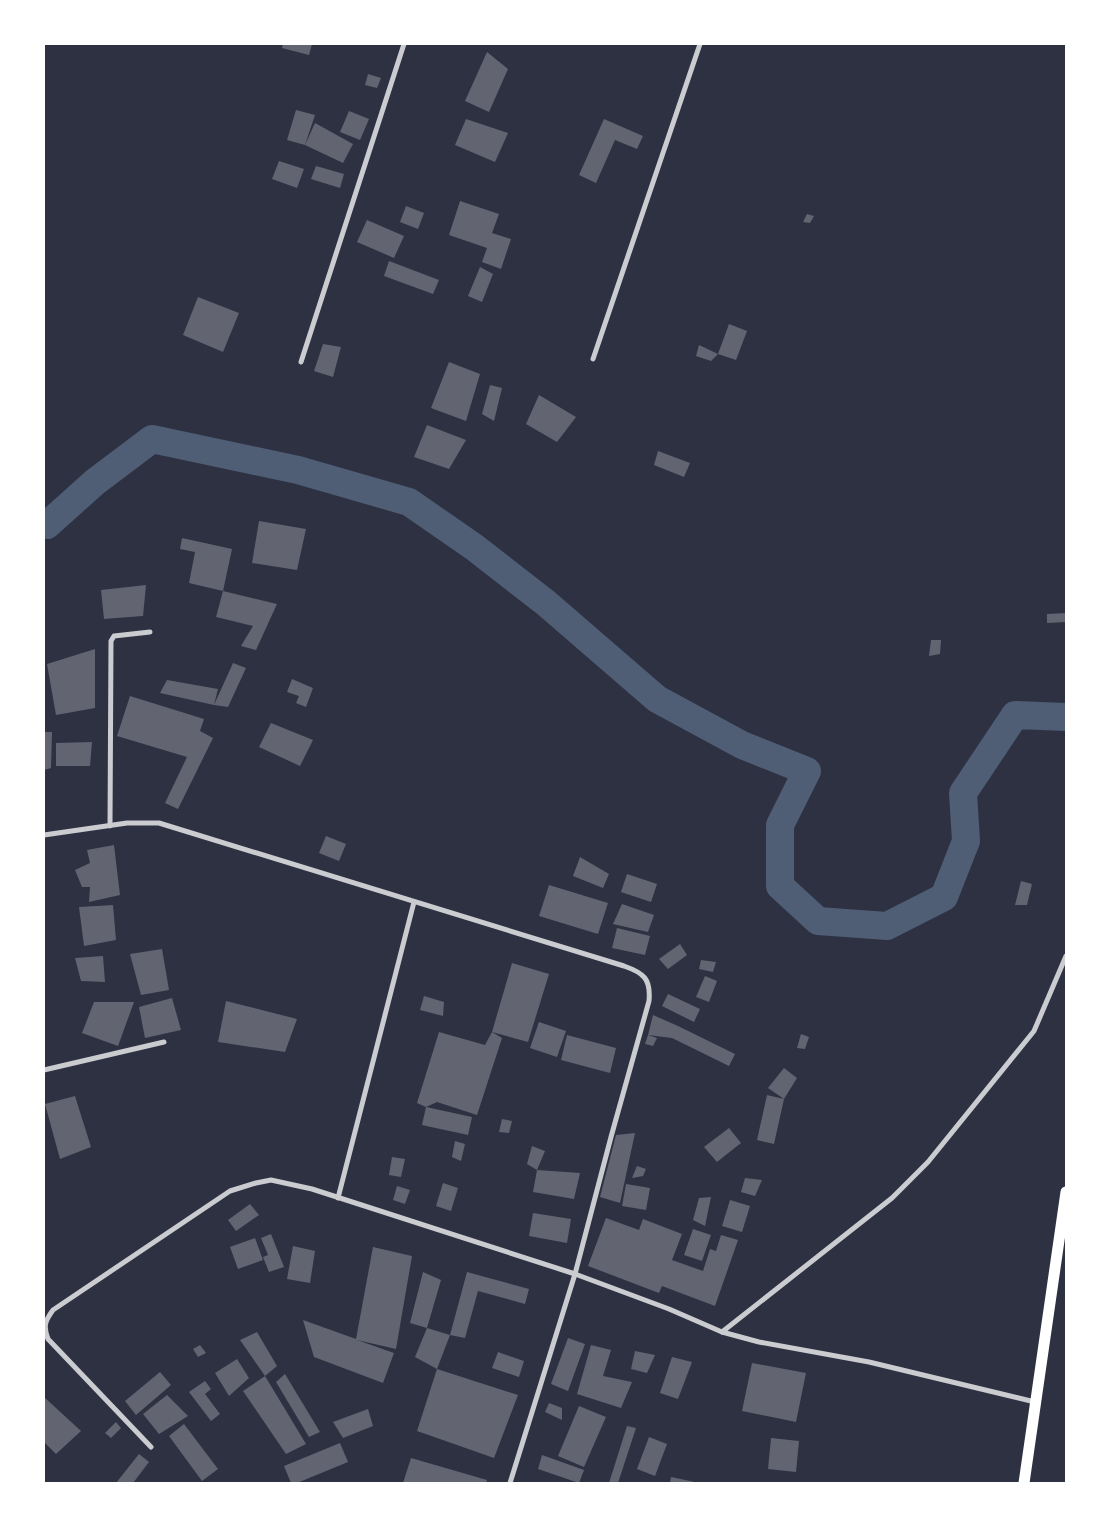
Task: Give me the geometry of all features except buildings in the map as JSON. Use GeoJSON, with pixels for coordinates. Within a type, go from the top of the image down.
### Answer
{"type":"FeatureCollection","features":[{"type":"Feature","properties":{"kind":"highway"},"geometry":{"type":"LineString","coordinates":[[1024,1483],[1064,1224],[1066,1192]]}},
{"type":"Feature","properties":{"kind":"street"},"geometry":{"type":"LineString","coordinates":[[301,362],[404,44]]}},
{"type":"Feature","properties":{"kind":"street"},"geometry":{"type":"LineString","coordinates":[[593,358],[700,44]]}},
{"type":"Feature","properties":{"kind":"street"},"geometry":{"type":"LineString","coordinates":[[110,826],[111,640],[114,636],[150,632]]}},
{"type":"Feature","properties":{"kind":"street"},"geometry":{"type":"LineString","coordinates":[[44,835],[127,823],[159,823],[624,966],[638,971],[649,983],[649,1001],[575,1274],[510,1483]]}},
{"type":"Feature","properties":{"kind":"street"},"geometry":{"type":"LineString","coordinates":[[338,1198],[414,902]]}},
{"type":"Feature","properties":{"kind":"street"},"geometry":{"type":"LineString","coordinates":[[722,1332],[892,1198],[928,1162],[1034,1031],[1066,956]]}},
{"type":"Feature","properties":{"kind":"street"},"geometry":{"type":"LineString","coordinates":[[44,1070],[164,1042]]}},
{"type":"Feature","properties":{"kind":"street"},"geometry":{"type":"LineString","coordinates":[[151,1447],[48,1339],[45,1330],[46,1320],[53,1310],[230,1191],[271,1180],[312,1189],[575,1274],[669,1309],[722,1332],[759,1342],[869,1362],[1035,1402]]}},
{"type":"Feature","properties":{"kind":"waterway"},"geometry":{"type":"LineString","coordinates":[[44,524],[47,525],[95,482],[152,439],[298,470],[409,502],[474,547],[546,603],[657,699],[742,745],[807,771],[780,825],[780,886],[818,921],[887,926],[944,897],[966,841],[963,793],[1015,715],[1066,717]]}}]}
